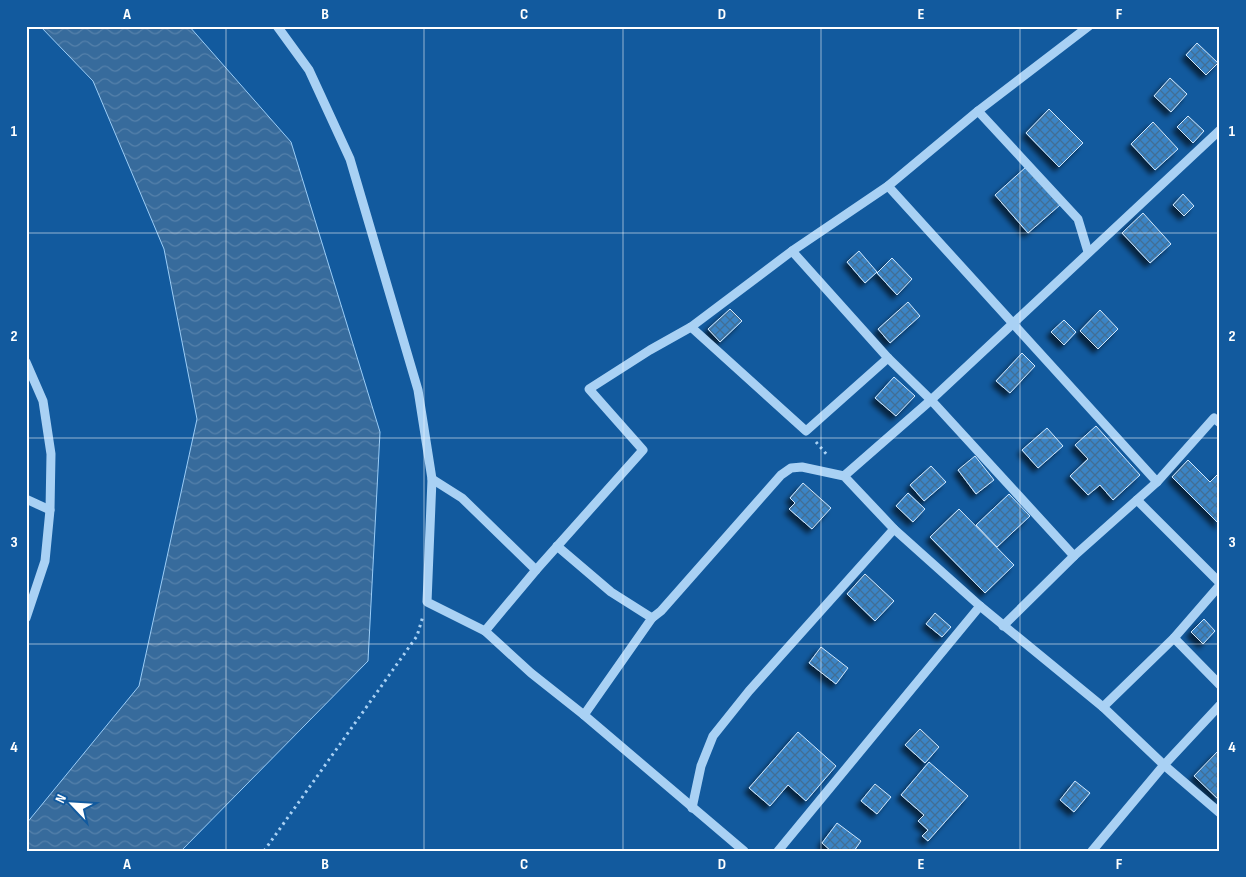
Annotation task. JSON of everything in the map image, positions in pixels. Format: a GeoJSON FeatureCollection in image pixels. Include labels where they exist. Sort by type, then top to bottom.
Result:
{"type":"FeatureCollection","features":[{"type":"Feature","properties":{"kind":"street"},"geometry":{"type":"LineString","coordinates":[[276,26],[309,70],[350,159],[418,390],[432,479],[427,602],[485,631],[531,673],[584,715],[744,851]]}},
{"type":"Feature","properties":{"kind":"street"},"geometry":{"type":"LineString","coordinates":[[485,631],[536,570],[643,450],[589,389],[650,350],[692,327],[792,252],[888,186],[978,111],[1089,26]]}},
{"type":"Feature","properties":{"kind":"street"},"geometry":{"type":"LineString","coordinates":[[978,111],[1078,220],[1088,252]]}},
{"type":"Feature","properties":{"kind":"street"},"geometry":{"type":"LineString","coordinates":[[844,476],[931,400],[1220,130]]}},
{"type":"Feature","properties":{"kind":"street"},"geometry":{"type":"LineString","coordinates":[[888,186],[1157,482]]}},
{"type":"Feature","properties":{"kind":"street"},"geometry":{"type":"LineString","coordinates":[[792,252],[888,358],[931,400],[1074,556]]}},
{"type":"Feature","properties":{"kind":"street"},"geometry":{"type":"LineString","coordinates":[[692,327],[806,431],[888,358]]}},
{"type":"Feature","properties":{"kind":"street"},"geometry":{"type":"LineString","coordinates":[[26,362],[43,401],[51,454],[50,510],[46,561],[26,618]]}},
{"type":"Feature","properties":{"kind":"street"},"geometry":{"type":"LineString","coordinates":[[1003,626],[1074,556],[1157,482],[1214,418],[1220,423]]}},
{"type":"Feature","properties":{"kind":"street"},"geometry":{"type":"LineString","coordinates":[[584,715],[652,618],[661,611],[781,475],[792,468],[802,467],[844,476],[894,529],[1003,626],[1103,707],[1164,765],[1220,814]]}},
{"type":"Feature","properties":{"kind":"street"},"geometry":{"type":"LineString","coordinates":[[432,479],[462,498],[536,570]]}},
{"type":"Feature","properties":{"kind":"street"},"geometry":{"type":"LineString","coordinates":[[26,499],[50,510]]}},
{"type":"Feature","properties":{"kind":"street"},"geometry":{"type":"LineString","coordinates":[[1103,707],[1174,638],[1220,584],[1137,500]]}},
{"type":"Feature","properties":{"kind":"street"},"geometry":{"type":"LineString","coordinates":[[692,808],[701,766],[712,736],[749,691],[894,529]]}},
{"type":"Feature","properties":{"kind":"street"},"geometry":{"type":"LineString","coordinates":[[558,546],[611,592],[652,618]]}},
{"type":"Feature","properties":{"kind":"street"},"geometry":{"type":"LineString","coordinates":[[778,851],[980,606]]}},
{"type":"Feature","properties":{"kind":"street"},"geometry":{"type":"LineString","coordinates":[[1174,638],[1220,685]]}},
{"type":"Feature","properties":{"kind":"street"},"geometry":{"type":"LineString","coordinates":[[1092,851],[1164,765],[1220,705]]}},
{"type":"Feature","properties":{"kind":"path"},"geometry":{"type":"LineString","coordinates":[[806,431],[844,476]]}},
{"type":"Feature","properties":{"kind":"path"},"geometry":{"type":"LineString","coordinates":[[264,851],[417,636],[427,602]]}},
{"type":"Feature","properties":{"kind":"water"},"geometry":{"type":"Polygon","coordinates":[[[40,26],[189,26],[291,142],[380,432],[368,661],[181,851],[26,851],[26,824],[139,686],[197,419],[164,249],[93,81],[40,26]]]}},
{"type":"Feature","properties":{"kind":"building"},"geometry":{"type":"Polygon","coordinates":[[[1197,43],[1218,63],[1206,75],[1186,55],[1197,43]]]}},
{"type":"Feature","properties":{"kind":"building"},"geometry":{"type":"Polygon","coordinates":[[[1170,78],[1187,94],[1171,112],[1154,96],[1170,78]]]}},
{"type":"Feature","properties":{"kind":"building"},"geometry":{"type":"Polygon","coordinates":[[[1049,109],[1083,143],[1059,167],[1026,133],[1049,109]]]}},
{"type":"Feature","properties":{"kind":"building"},"geometry":{"type":"Polygon","coordinates":[[[1188,116],[1204,131],[1193,143],[1177,127],[1188,116]]]}},
{"type":"Feature","properties":{"kind":"building"},"geometry":{"type":"Polygon","coordinates":[[[1153,122],[1178,149],[1155,170],[1131,144],[1153,122]]]}},
{"type":"Feature","properties":{"kind":"building"},"geometry":{"type":"Polygon","coordinates":[[[1026,167],[1060,205],[1028,233],[995,195],[1026,167]]]}},
{"type":"Feature","properties":{"kind":"building"},"geometry":{"type":"Polygon","coordinates":[[[1183,194],[1194,206],[1184,216],[1173,205],[1183,194]]]}},
{"type":"Feature","properties":{"kind":"building"},"geometry":{"type":"Polygon","coordinates":[[[1143,213],[1171,244],[1150,263],[1122,233],[1143,213]]]}},
{"type":"Feature","properties":{"kind":"building"},"geometry":{"type":"Polygon","coordinates":[[[859,251],[877,272],[865,283],[847,262],[859,251]]]}},
{"type":"Feature","properties":{"kind":"building"},"geometry":{"type":"Polygon","coordinates":[[[892,258],[912,279],[897,295],[877,273],[892,258]]]}},
{"type":"Feature","properties":{"kind":"building"},"geometry":{"type":"Polygon","coordinates":[[[908,302],[920,316],[890,343],[878,329],[908,302]]]}},
{"type":"Feature","properties":{"kind":"building"},"geometry":{"type":"Polygon","coordinates":[[[730,309],[742,321],[720,342],[708,329],[730,309]]]}},
{"type":"Feature","properties":{"kind":"building"},"geometry":{"type":"Polygon","coordinates":[[[1100,310],[1118,329],[1098,349],[1080,331],[1100,310]]]}},
{"type":"Feature","properties":{"kind":"building"},"geometry":{"type":"Polygon","coordinates":[[[1064,320],[1076,332],[1064,345],[1051,332],[1064,320]]]}},
{"type":"Feature","properties":{"kind":"building"},"geometry":{"type":"Polygon","coordinates":[[[1022,353],[1035,366],[1010,393],[996,381],[1022,353]]]}},
{"type":"Feature","properties":{"kind":"building"},"geometry":{"type":"Polygon","coordinates":[[[894,377],[915,396],[896,416],[875,398],[894,377]]]}},
{"type":"Feature","properties":{"kind":"building"},"geometry":{"type":"Polygon","coordinates":[[[1096,426],[1140,475],[1113,500],[1100,485],[1088,495],[1070,476],[1088,459],[1075,445],[1096,426]]]}},
{"type":"Feature","properties":{"kind":"building"},"geometry":{"type":"Polygon","coordinates":[[[1047,428],[1063,446],[1038,468],[1022,450],[1047,428]]]}},
{"type":"Feature","properties":{"kind":"building"},"geometry":{"type":"Polygon","coordinates":[[[975,456],[994,480],[976,494],[958,470],[975,456]]]}},
{"type":"Feature","properties":{"kind":"building"},"geometry":{"type":"Polygon","coordinates":[[[1188,460],[1210,482],[1220,472],[1220,525],[1172,477],[1188,460]]]}},
{"type":"Feature","properties":{"kind":"building"},"geometry":{"type":"Polygon","coordinates":[[[931,466],[946,482],[924,501],[910,485],[931,466]]]}},
{"type":"Feature","properties":{"kind":"building"},"geometry":{"type":"Polygon","coordinates":[[[803,483],[831,508],[812,529],[789,509],[795,503],[790,498],[803,483]]]}},
{"type":"Feature","properties":{"kind":"building"},"geometry":{"type":"Polygon","coordinates":[[[908,493],[925,509],[913,522],[896,506],[908,493]]]}},
{"type":"Feature","properties":{"kind":"building"},"geometry":{"type":"Polygon","coordinates":[[[1009,494],[1030,516],[997,547],[976,525],[1009,494]]]}},
{"type":"Feature","properties":{"kind":"building"},"geometry":{"type":"Polygon","coordinates":[[[959,509],[1014,565],[985,593],[930,537],[959,509]]]}},
{"type":"Feature","properties":{"kind":"building"},"geometry":{"type":"Polygon","coordinates":[[[865,574],[894,601],[875,621],[847,594],[865,574]]]}},
{"type":"Feature","properties":{"kind":"building"},"geometry":{"type":"Polygon","coordinates":[[[935,613],[951,627],[942,637],[926,624],[935,613]]]}},
{"type":"Feature","properties":{"kind":"building"},"geometry":{"type":"Polygon","coordinates":[[[1204,619],[1215,631],[1203,644],[1191,632],[1204,619]]]}},
{"type":"Feature","properties":{"kind":"building"},"geometry":{"type":"Polygon","coordinates":[[[821,647],[848,668],[836,684],[809,663],[821,647]]]}},
{"type":"Feature","properties":{"kind":"building"},"geometry":{"type":"Polygon","coordinates":[[[920,729],[939,747],[925,763],[905,745],[920,729]]]}},
{"type":"Feature","properties":{"kind":"building"},"geometry":{"type":"Polygon","coordinates":[[[798,732],[836,766],[806,801],[788,785],[770,806],[749,788],[798,732]]]}},
{"type":"Feature","properties":{"kind":"building"},"geometry":{"type":"Polygon","coordinates":[[[1218,751],[1220,754],[1220,801],[1194,776],[1218,751]]]}},
{"type":"Feature","properties":{"kind":"building"},"geometry":{"type":"Polygon","coordinates":[[[929,762],[968,796],[928,841],[922,836],[928,830],[918,821],[924,815],[901,795],[929,762]]]}},
{"type":"Feature","properties":{"kind":"building"},"geometry":{"type":"Polygon","coordinates":[[[1075,781],[1090,793],[1074,812],[1060,800],[1075,781]]]}},
{"type":"Feature","properties":{"kind":"building"},"geometry":{"type":"Polygon","coordinates":[[[875,784],[891,797],[877,814],[861,801],[875,784]]]}},
{"type":"Feature","properties":{"kind":"building"},"geometry":{"type":"Polygon","coordinates":[[[837,823],[861,841],[854,851],[831,851],[822,843],[837,823]]]}}]}
